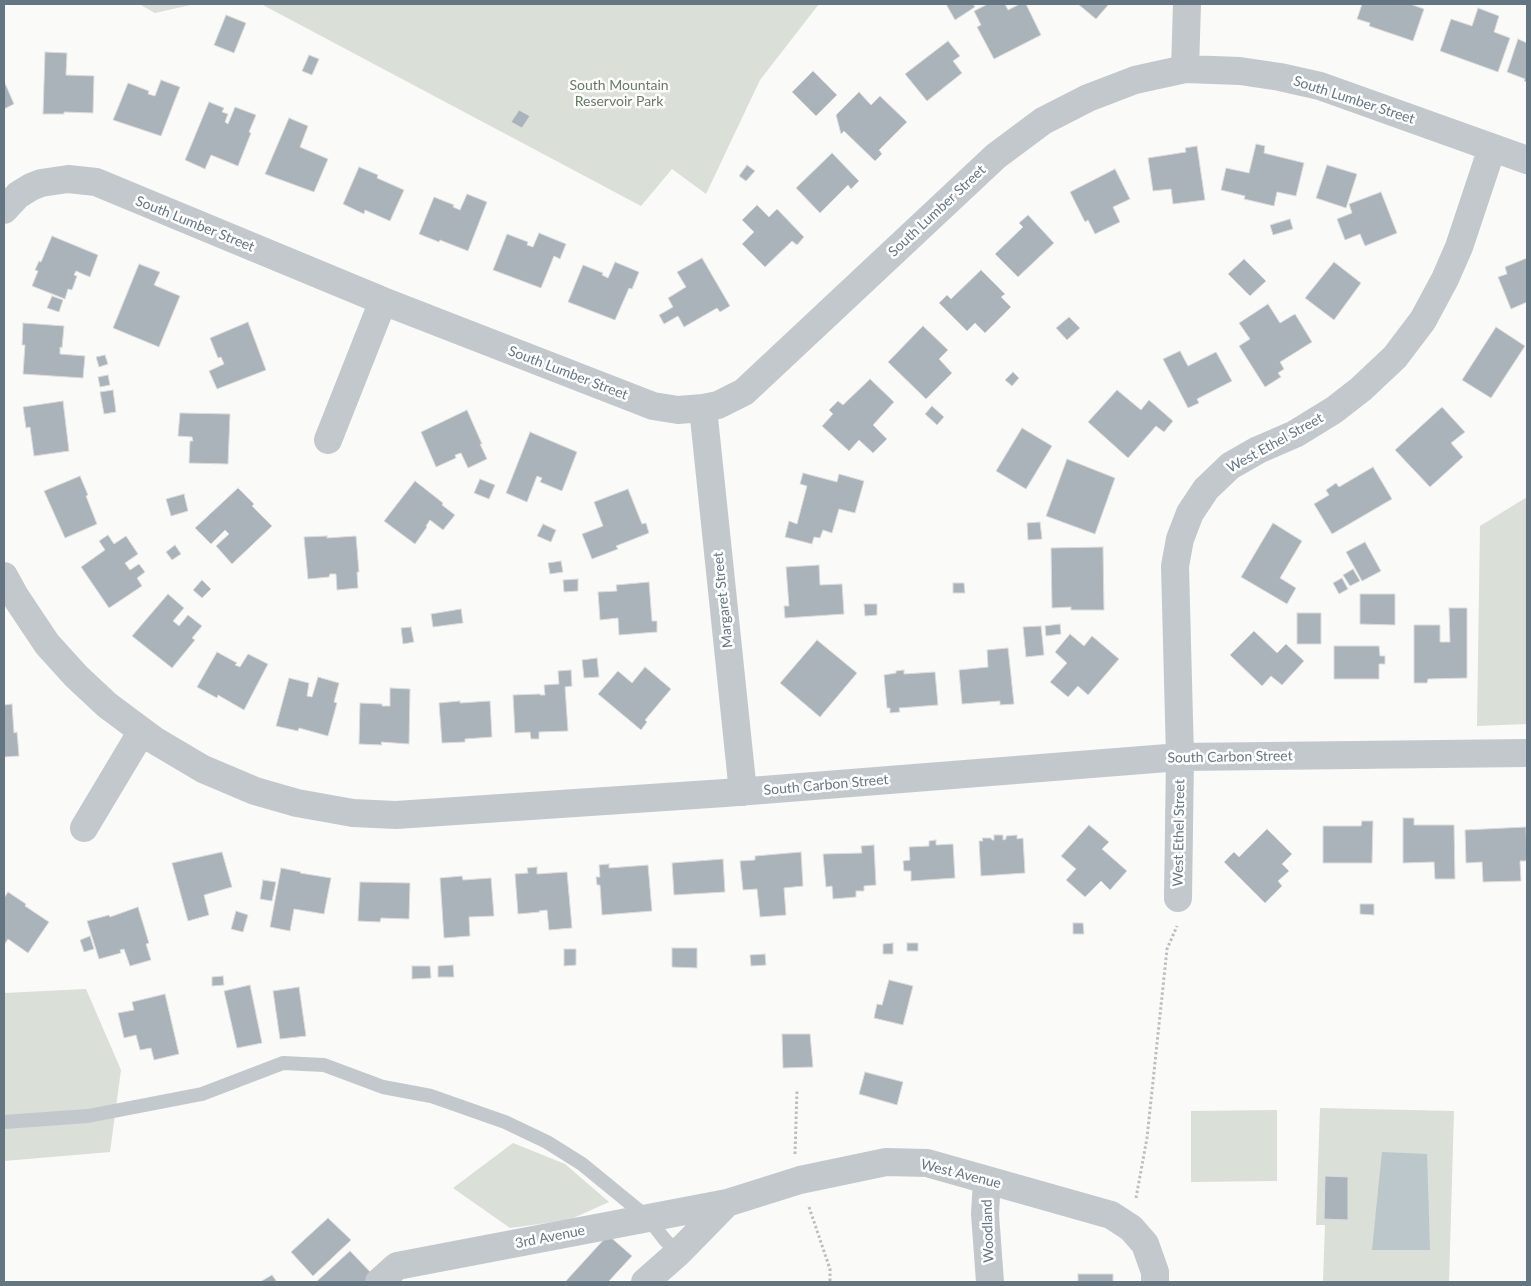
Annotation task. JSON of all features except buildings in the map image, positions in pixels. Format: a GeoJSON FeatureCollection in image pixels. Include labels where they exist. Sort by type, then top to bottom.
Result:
{"type":"FeatureCollection","features":[{"type":"Feature","properties":{"kind":"street"},"geometry":{"type":"LineString","coordinates":[[1185,69],[1187,4]]}},
{"type":"Feature","properties":{"kind":"street","name":"South Lumber Street"},"geometry":{"type":"LineString","coordinates":[[4,210],[18,195],[31,186],[68,179],[96,182],[383,301],[653,406],[678,410],[718,405],[744,392],[996,156],[1043,121],[1096,95],[1136,80],[1185,69],[1240,71],[1280,76],[1320,86],[1527,160]]}},
{"type":"Feature","properties":{"kind":"street","name":"West Ethel Street"},"geometry":{"type":"LineString","coordinates":[[1178,898],[1180,757],[1175,566],[1180,539],[1190,512],[1206,489],[1230,466],[1258,450],[1295,434],[1334,410],[1361,389],[1394,357],[1423,320],[1446,279],[1492,148]]}},
{"type":"Feature","properties":{"kind":"street"},"geometry":{"type":"LineString","coordinates":[[328,440],[383,301]]}},
{"type":"Feature","properties":{"kind":"street","name":"Margaret Street"},"geometry":{"type":"LineString","coordinates":[[703,408],[743,792]]}},
{"type":"Feature","properties":{"kind":"street","name":"South Carbon Street"},"geometry":{"type":"LineString","coordinates":[[4,576],[14,596],[47,644],[76,676],[107,705],[142,731],[203,769],[256,791],[297,803],[353,813],[396,815],[743,792],[1180,757],[1527,754]]}},
{"type":"Feature","properties":{"kind":"street"},"geometry":{"type":"LineString","coordinates":[[84,828],[142,731]]}},
{"type":"Feature","properties":{"kind":"street","name":"West Avenue"},"geometry":{"type":"LineString","coordinates":[[727,1202],[800,1180],[886,1162],[927,1163],[1111,1215],[1131,1228],[1145,1244],[1155,1272],[1155,1282]]}},
{"type":"Feature","properties":{"kind":"street","name":"Woodland"},"geometry":{"type":"LineString","coordinates":[[987,1180],[986,1214],[990,1282]]}},
{"type":"Feature","properties":{"kind":"street"},"geometry":{"type":"LineString","coordinates":[[645,1282],[678,1253],[727,1202]]}},
{"type":"Feature","properties":{"kind":"street","name":"3rd Avenue"},"geometry":{"type":"LineString","coordinates":[[379,1282],[397,1266],[727,1202]]}},
{"type":"Feature","properties":{"kind":"lane"},"geometry":{"type":"LineString","coordinates":[[4,1122],[88,1116],[202,1094],[283,1064],[324,1065],[383,1087],[431,1096],[505,1122],[547,1142],[582,1164],[648,1218],[678,1253]]}},
{"type":"Feature","properties":{"kind":"path"},"geometry":{"type":"LineString","coordinates":[[1131,1228],[1147,1138],[1167,949],[1184,911],[1178,898]]}},
{"type":"Feature","properties":{"kind":"green space"},"geometry":{"type":"Polygon","coordinates":[[[139,4],[195,4],[155,13],[139,4]]]}},
{"type":"Feature","properties":{"kind":"green space","name":"South Mountain Reservoir Park"},"geometry":{"type":"Polygon","coordinates":[[[261,4],[819,4],[760,80],[706,194],[672,169],[641,206],[261,4]]]}},
{"type":"Feature","properties":{"kind":"green space"},"geometry":{"type":"Polygon","coordinates":[[[1527,497],[1527,724],[1477,726],[1480,526],[1527,497]]]}},
{"type":"Feature","properties":{"kind":"green space"},"geometry":{"type":"Polygon","coordinates":[[[86,989],[121,1070],[110,1152],[4,1161],[4,993],[86,989]]]}},
{"type":"Feature","properties":{"kind":"green space"},"geometry":{"type":"Polygon","coordinates":[[[1320,1108],[1454,1111],[1449,1282],[1323,1282],[1325,1225],[1316,1225],[1320,1108]]]}},
{"type":"Feature","properties":{"kind":"green space"},"geometry":{"type":"Polygon","coordinates":[[[1277,1110],[1277,1181],[1191,1182],[1191,1111],[1277,1110]]]}},
{"type":"Feature","properties":{"kind":"green space"},"geometry":{"type":"Polygon","coordinates":[[[513,1143],[565,1164],[609,1202],[569,1220],[510,1228],[453,1188],[513,1143]]]}},
{"type":"Feature","properties":{"kind":"shaded area"},"geometry":{"type":"Polygon","coordinates":[[[1382,1152],[1427,1154],[1430,1250],[1372,1250],[1382,1152]]]}}]}
